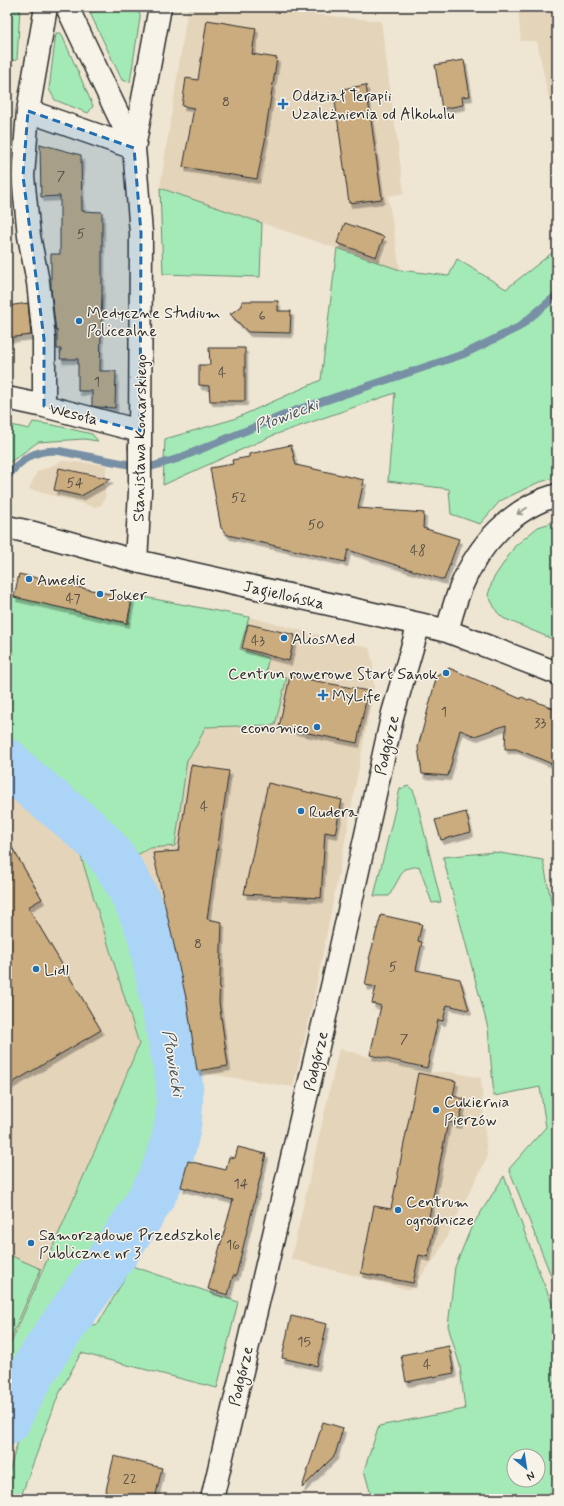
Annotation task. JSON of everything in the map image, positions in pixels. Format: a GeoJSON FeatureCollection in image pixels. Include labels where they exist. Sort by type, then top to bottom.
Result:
{"type":"FeatureCollection","features":[{"type":"Feature","properties":{"kind":"street"},"geometry":{"type":"LineString","coordinates":[[44,406],[44,339],[38,282],[29,236],[23,176],[28,111],[46,7]]}},
{"type":"Feature","properties":{"kind":"street","name":"Stanisława Konarskiego"},"geometry":{"type":"LineString","coordinates":[[67,7],[134,148]]}},
{"type":"Feature","properties":{"kind":"street","name":"Stanisława Konarskiego"},"geometry":{"type":"LineString","coordinates":[[136,561],[140,492],[141,233],[134,148],[160,7]]}},
{"type":"Feature","properties":{"kind":"street"},"geometry":{"type":"LineString","coordinates":[[28,111],[134,148]]}},
{"type":"Feature","properties":{"kind":"street","name":"Wesoła"},"geometry":{"type":"LineString","coordinates":[[7,398],[44,406],[140,439]]}},
{"type":"Feature","properties":{"kind":"street"},"geometry":{"type":"LineString","coordinates":[[447,631],[462,585],[484,545],[520,511],[545,498],[557,495]]}},
{"type":"Feature","properties":{"kind":"street","name":"Jagiellońska"},"geometry":{"type":"LineString","coordinates":[[7,527],[136,561],[447,631],[557,673]]}},
{"type":"Feature","properties":{"kind":"street","name":"Podgórze"},"geometry":{"type":"LineString","coordinates":[[212,1499],[335,974],[393,713],[418,624]]}},
{"type":"Feature","properties":{"kind":"highlighted area"},"geometry":{"type":"Polygon","coordinates":[[[28,111],[134,148],[141,233],[140,431],[44,406],[44,339],[23,176],[28,111]]]}},
{"type":"Feature","properties":{"kind":"shaded area","name":"Oddział Terapii Uzależnienia od Alkoholu"},"geometry":{"type":"Polygon","coordinates":[[[188,7],[281,7],[311,14],[381,21],[404,193],[388,196],[400,270],[160,188],[188,7]]]}},
{"type":"Feature","properties":{"kind":"shaded area"},"geometry":{"type":"Polygon","coordinates":[[[518,7],[557,7],[557,138],[537,41],[521,41],[518,7]]]}},
{"type":"Feature","properties":{"kind":"shaded area"},"geometry":{"type":"Polygon","coordinates":[[[62,461],[106,465],[105,498],[101,505],[95,507],[29,489],[37,472],[62,461]]]}},
{"type":"Feature","properties":{"kind":"shaded area"},"geometry":{"type":"Polygon","coordinates":[[[249,617],[369,648],[373,663],[374,687],[344,846],[313,1003],[293,1087],[204,1073],[195,1073],[182,998],[154,895],[133,857],[150,848],[175,846],[187,760],[197,745],[205,727],[266,672],[267,658],[240,649],[249,617]]]}},
{"type":"Feature","properties":{"kind":"shaded area"},"geometry":{"type":"Polygon","coordinates":[[[7,785],[78,847],[139,1044],[102,1134],[7,1352],[7,785]]]}},
{"type":"Feature","properties":{"kind":"shaded area"},"geometry":{"type":"Polygon","coordinates":[[[339,1049],[427,1072],[451,1072],[481,1078],[487,1158],[436,1257],[410,1290],[291,1259],[339,1049]]]}},
{"type":"Feature","properties":{"kind":"green space"},"geometry":{"type":"Polygon","coordinates":[[[7,7],[20,7],[17,60],[7,61],[7,7]]]}},
{"type":"Feature","properties":{"kind":"green space"},"geometry":{"type":"Polygon","coordinates":[[[102,7],[135,11],[140,14],[130,82],[122,80],[90,13],[102,7]]]}},
{"type":"Feature","properties":{"kind":"green space"},"geometry":{"type":"Polygon","coordinates":[[[552,7],[557,7],[557,36],[552,7]]]}},
{"type":"Feature","properties":{"kind":"green space"},"geometry":{"type":"Polygon","coordinates":[[[56,33],[61,33],[93,106],[88,113],[55,100],[49,89],[56,33]]]}},
{"type":"Feature","properties":{"kind":"green space"},"geometry":{"type":"Polygon","coordinates":[[[160,188],[262,223],[260,277],[163,274],[160,188]]]}},
{"type":"Feature","properties":{"kind":"green space"},"geometry":{"type":"Polygon","coordinates":[[[337,248],[400,270],[449,276],[457,259],[506,289],[557,249],[557,477],[537,483],[500,501],[480,524],[451,514],[449,489],[388,481],[395,393],[274,435],[163,485],[165,439],[234,419],[321,380],[337,248]]]}},
{"type":"Feature","properties":{"kind":"green space"},"geometry":{"type":"Polygon","coordinates":[[[33,422],[92,434],[98,441],[84,439],[38,442],[9,463],[7,461],[7,424],[29,429],[33,422]]]}},
{"type":"Feature","properties":{"kind":"green space"},"geometry":{"type":"Polygon","coordinates":[[[557,521],[557,641],[503,618],[497,612],[488,595],[493,579],[515,546],[538,527],[557,521]]]}},
{"type":"Feature","properties":{"kind":"green space"},"geometry":{"type":"Polygon","coordinates":[[[7,595],[128,624],[133,595],[249,617],[240,649],[268,658],[266,672],[287,677],[275,725],[205,727],[197,745],[187,760],[175,846],[150,848],[133,857],[94,819],[58,792],[28,763],[7,737],[7,595]]]}},
{"type":"Feature","properties":{"kind":"green space"},"geometry":{"type":"Polygon","coordinates":[[[408,786],[413,790],[416,798],[441,902],[432,903],[419,866],[404,869],[389,896],[374,896],[400,789],[408,786]]]}},
{"type":"Feature","properties":{"kind":"green space"},"geometry":{"type":"Polygon","coordinates":[[[78,847],[106,873],[140,968],[164,1072],[167,1107],[164,1138],[150,1175],[20,1358],[7,1387],[7,1352],[102,1134],[139,1044],[78,847]]]}},
{"type":"Feature","properties":{"kind":"green space"},"geometry":{"type":"Polygon","coordinates":[[[494,852],[543,860],[557,931],[557,1291],[509,1169],[546,1127],[540,1087],[494,1096],[488,1028],[443,857],[494,852]]]}},
{"type":"Feature","properties":{"kind":"green space"},"geometry":{"type":"Polygon","coordinates":[[[504,1176],[541,1277],[557,1315],[557,1499],[372,1499],[364,1470],[379,1426],[465,1409],[460,1366],[448,1326],[455,1267],[471,1228],[504,1176]]]}},
{"type":"Feature","properties":{"kind":"green space"},"geometry":{"type":"Polygon","coordinates":[[[7,1254],[41,1269],[7,1347],[7,1254]]]}},
{"type":"Feature","properties":{"kind":"green space"},"geometry":{"type":"Polygon","coordinates":[[[132,1266],[238,1302],[217,1388],[81,1353],[58,1396],[20,1499],[7,1499],[7,1480],[21,1430],[79,1327],[98,1324],[132,1266]]]}},
{"type":"Feature","properties":{"kind":"building"},"geometry":{"type":"Polygon","coordinates":[[[207,20],[256,28],[252,54],[277,58],[266,136],[257,179],[183,167],[194,108],[182,106],[186,78],[198,80],[207,20]]]}},
{"type":"Feature","properties":{"kind":"building"},"geometry":{"type":"Polygon","coordinates":[[[464,60],[470,96],[462,97],[463,105],[442,109],[435,65],[464,60]]]}},
{"type":"Feature","properties":{"kind":"building"},"geometry":{"type":"Polygon","coordinates":[[[366,85],[382,199],[349,203],[335,101],[343,100],[342,89],[366,85]]]}},
{"type":"Feature","properties":{"kind":"building"},"geometry":{"type":"Polygon","coordinates":[[[40,144],[81,155],[82,211],[102,212],[100,371],[116,371],[115,408],[92,406],[92,391],[78,391],[78,359],[60,359],[61,349],[57,349],[57,330],[56,331],[51,289],[51,254],[60,254],[60,196],[41,197],[40,144]]]}},
{"type":"Feature","properties":{"kind":"building"},"geometry":{"type":"Polygon","coordinates":[[[345,223],[384,237],[376,257],[337,243],[345,223]]]}},
{"type":"Feature","properties":{"kind":"building"},"geometry":{"type":"Polygon","coordinates":[[[242,301],[278,301],[278,311],[291,311],[290,333],[248,332],[230,314],[242,306],[242,301]]]}},
{"type":"Feature","properties":{"kind":"building"},"geometry":{"type":"Polygon","coordinates":[[[28,303],[31,335],[7,338],[7,306],[28,303]]]}},
{"type":"Feature","properties":{"kind":"building"},"geometry":{"type":"Polygon","coordinates":[[[209,348],[245,348],[245,401],[210,401],[209,386],[199,385],[199,365],[210,365],[209,348]]]}},
{"type":"Feature","properties":{"kind":"building"},"geometry":{"type":"Polygon","coordinates":[[[291,445],[296,465],[364,480],[358,508],[424,513],[423,528],[459,539],[444,580],[348,550],[345,562],[228,535],[221,528],[210,468],[233,464],[232,460],[249,457],[249,454],[291,445]]]}},
{"type":"Feature","properties":{"kind":"building"},"geometry":{"type":"Polygon","coordinates":[[[59,468],[111,479],[81,496],[54,490],[59,468]]]}},
{"type":"Feature","properties":{"kind":"building"},"geometry":{"type":"Polygon","coordinates":[[[19,574],[132,599],[127,623],[14,597],[19,574]]]}},
{"type":"Feature","properties":{"kind":"building"},"geometry":{"type":"Polygon","coordinates":[[[248,624],[295,635],[289,661],[242,648],[248,624]]]}},
{"type":"Feature","properties":{"kind":"building"},"geometry":{"type":"Polygon","coordinates":[[[449,668],[521,699],[522,697],[528,700],[530,699],[557,710],[557,766],[516,749],[505,749],[506,725],[475,736],[460,730],[448,776],[422,774],[418,747],[437,675],[449,668]]]}},
{"type":"Feature","properties":{"kind":"building"},"geometry":{"type":"Polygon","coordinates":[[[290,676],[368,691],[357,743],[279,727],[290,676]]]}},
{"type":"Feature","properties":{"kind":"building"},"geometry":{"type":"Polygon","coordinates":[[[191,765],[229,771],[207,919],[222,922],[219,1002],[228,1066],[197,1071],[187,1002],[153,853],[178,851],[191,765]]]}},
{"type":"Feature","properties":{"kind":"building"},"geometry":{"type":"Polygon","coordinates":[[[268,783],[342,800],[335,834],[325,832],[321,898],[244,894],[268,783]]]}},
{"type":"Feature","properties":{"kind":"building"},"geometry":{"type":"Polygon","coordinates":[[[466,812],[471,832],[441,840],[435,820],[466,812]]]}},
{"type":"Feature","properties":{"kind":"building","name":"Lidl"},"geometry":{"type":"Polygon","coordinates":[[[7,839],[42,899],[28,907],[101,1030],[7,1086],[7,839]]]}},
{"type":"Feature","properties":{"kind":"building"},"geometry":{"type":"Polygon","coordinates":[[[381,915],[422,924],[418,941],[422,942],[416,970],[460,979],[469,1010],[447,1005],[443,1021],[438,1020],[427,1068],[370,1055],[381,1006],[372,1003],[376,987],[365,985],[369,959],[381,915]]]}},
{"type":"Feature","properties":{"kind":"building"},"geometry":{"type":"Polygon","coordinates":[[[418,1073],[456,1081],[453,1096],[464,1099],[459,1124],[448,1122],[428,1222],[435,1223],[428,1257],[419,1255],[413,1283],[361,1273],[374,1206],[391,1209],[418,1073]]]}},
{"type":"Feature","properties":{"kind":"building"},"geometry":{"type":"Polygon","coordinates":[[[238,1147],[266,1154],[236,1276],[233,1276],[228,1295],[208,1289],[233,1200],[181,1187],[188,1161],[226,1170],[229,1157],[235,1158],[238,1147]]]}},
{"type":"Feature","properties":{"kind":"building"},"geometry":{"type":"Polygon","coordinates":[[[291,1316],[327,1324],[317,1366],[282,1358],[291,1316]]]}},
{"type":"Feature","properties":{"kind":"building"},"geometry":{"type":"Polygon","coordinates":[[[449,1346],[454,1373],[406,1382],[401,1355],[449,1346]]]}},
{"type":"Feature","properties":{"kind":"building"},"geometry":{"type":"Polygon","coordinates":[[[323,1422],[343,1428],[335,1455],[302,1488],[323,1422]]]}},
{"type":"Feature","properties":{"kind":"building"},"geometry":{"type":"Polygon","coordinates":[[[114,1456],[162,1468],[155,1499],[104,1499],[114,1456]]]}},
{"type":"Feature","properties":{"kind":"waterway","name":"Płowiecki"},"geometry":{"type":"LineString","coordinates":[[7,477],[23,460],[29,456],[50,451],[59,451],[147,468],[177,459],[294,411],[464,354],[519,327],[557,295]]}},
{"type":"Feature","properties":{"kind":"waterway","name":"Płowiecki"},"geometry":{"type":"LineString","coordinates":[[7,762],[29,783],[77,821],[99,842],[115,862],[136,898],[151,935],[179,1080],[179,1108],[176,1135],[169,1159],[159,1183],[132,1227],[50,1344],[27,1382],[7,1421]]}},
{"type":"Feature","properties":{"kind":"place","name":"Oddział Terapii Uzależnienia od Alkoholu"},"geometry":{"type":"Point","coordinates":[283,104]}},
{"type":"Feature","properties":{"kind":"place","name":"Medyczne Studium Policealne"},"geometry":{"type":"Point","coordinates":[79,321]}},
{"type":"Feature","properties":{"kind":"place","name":"Amedic"},"geometry":{"type":"Point","coordinates":[29,579]}},
{"type":"Feature","properties":{"kind":"place","name":"Joker"},"geometry":{"type":"Point","coordinates":[100,594]}},
{"type":"Feature","properties":{"kind":"place","name":"AliosMed"},"geometry":{"type":"Point","coordinates":[284,638]}},
{"type":"Feature","properties":{"kind":"place","name":"Centrun rowerowe Start Sanok"},"geometry":{"type":"Point","coordinates":[446,673]}},
{"type":"Feature","properties":{"kind":"place","name":"MyLife"},"geometry":{"type":"Point","coordinates":[323,695]}},
{"type":"Feature","properties":{"kind":"place","name":"economico"},"geometry":{"type":"Point","coordinates":[317,727]}},
{"type":"Feature","properties":{"kind":"place","name":"Rudera"},"geometry":{"type":"Point","coordinates":[301,811]}},
{"type":"Feature","properties":{"kind":"place","name":"Lidl"},"geometry":{"type":"Point","coordinates":[36,969]}},
{"type":"Feature","properties":{"kind":"place","name":"Cukiernia Pierzów"},"geometry":{"type":"Point","coordinates":[436,1110]}},
{"type":"Feature","properties":{"kind":"place","name":"Centrum ogrodnicze"},"geometry":{"type":"Point","coordinates":[398,1210]}},
{"type":"Feature","properties":{"kind":"place","name":"Samorządowe Przedszkole Publiczne nr 3"},"geometry":{"type":"Point","coordinates":[31,1243]}}]}
